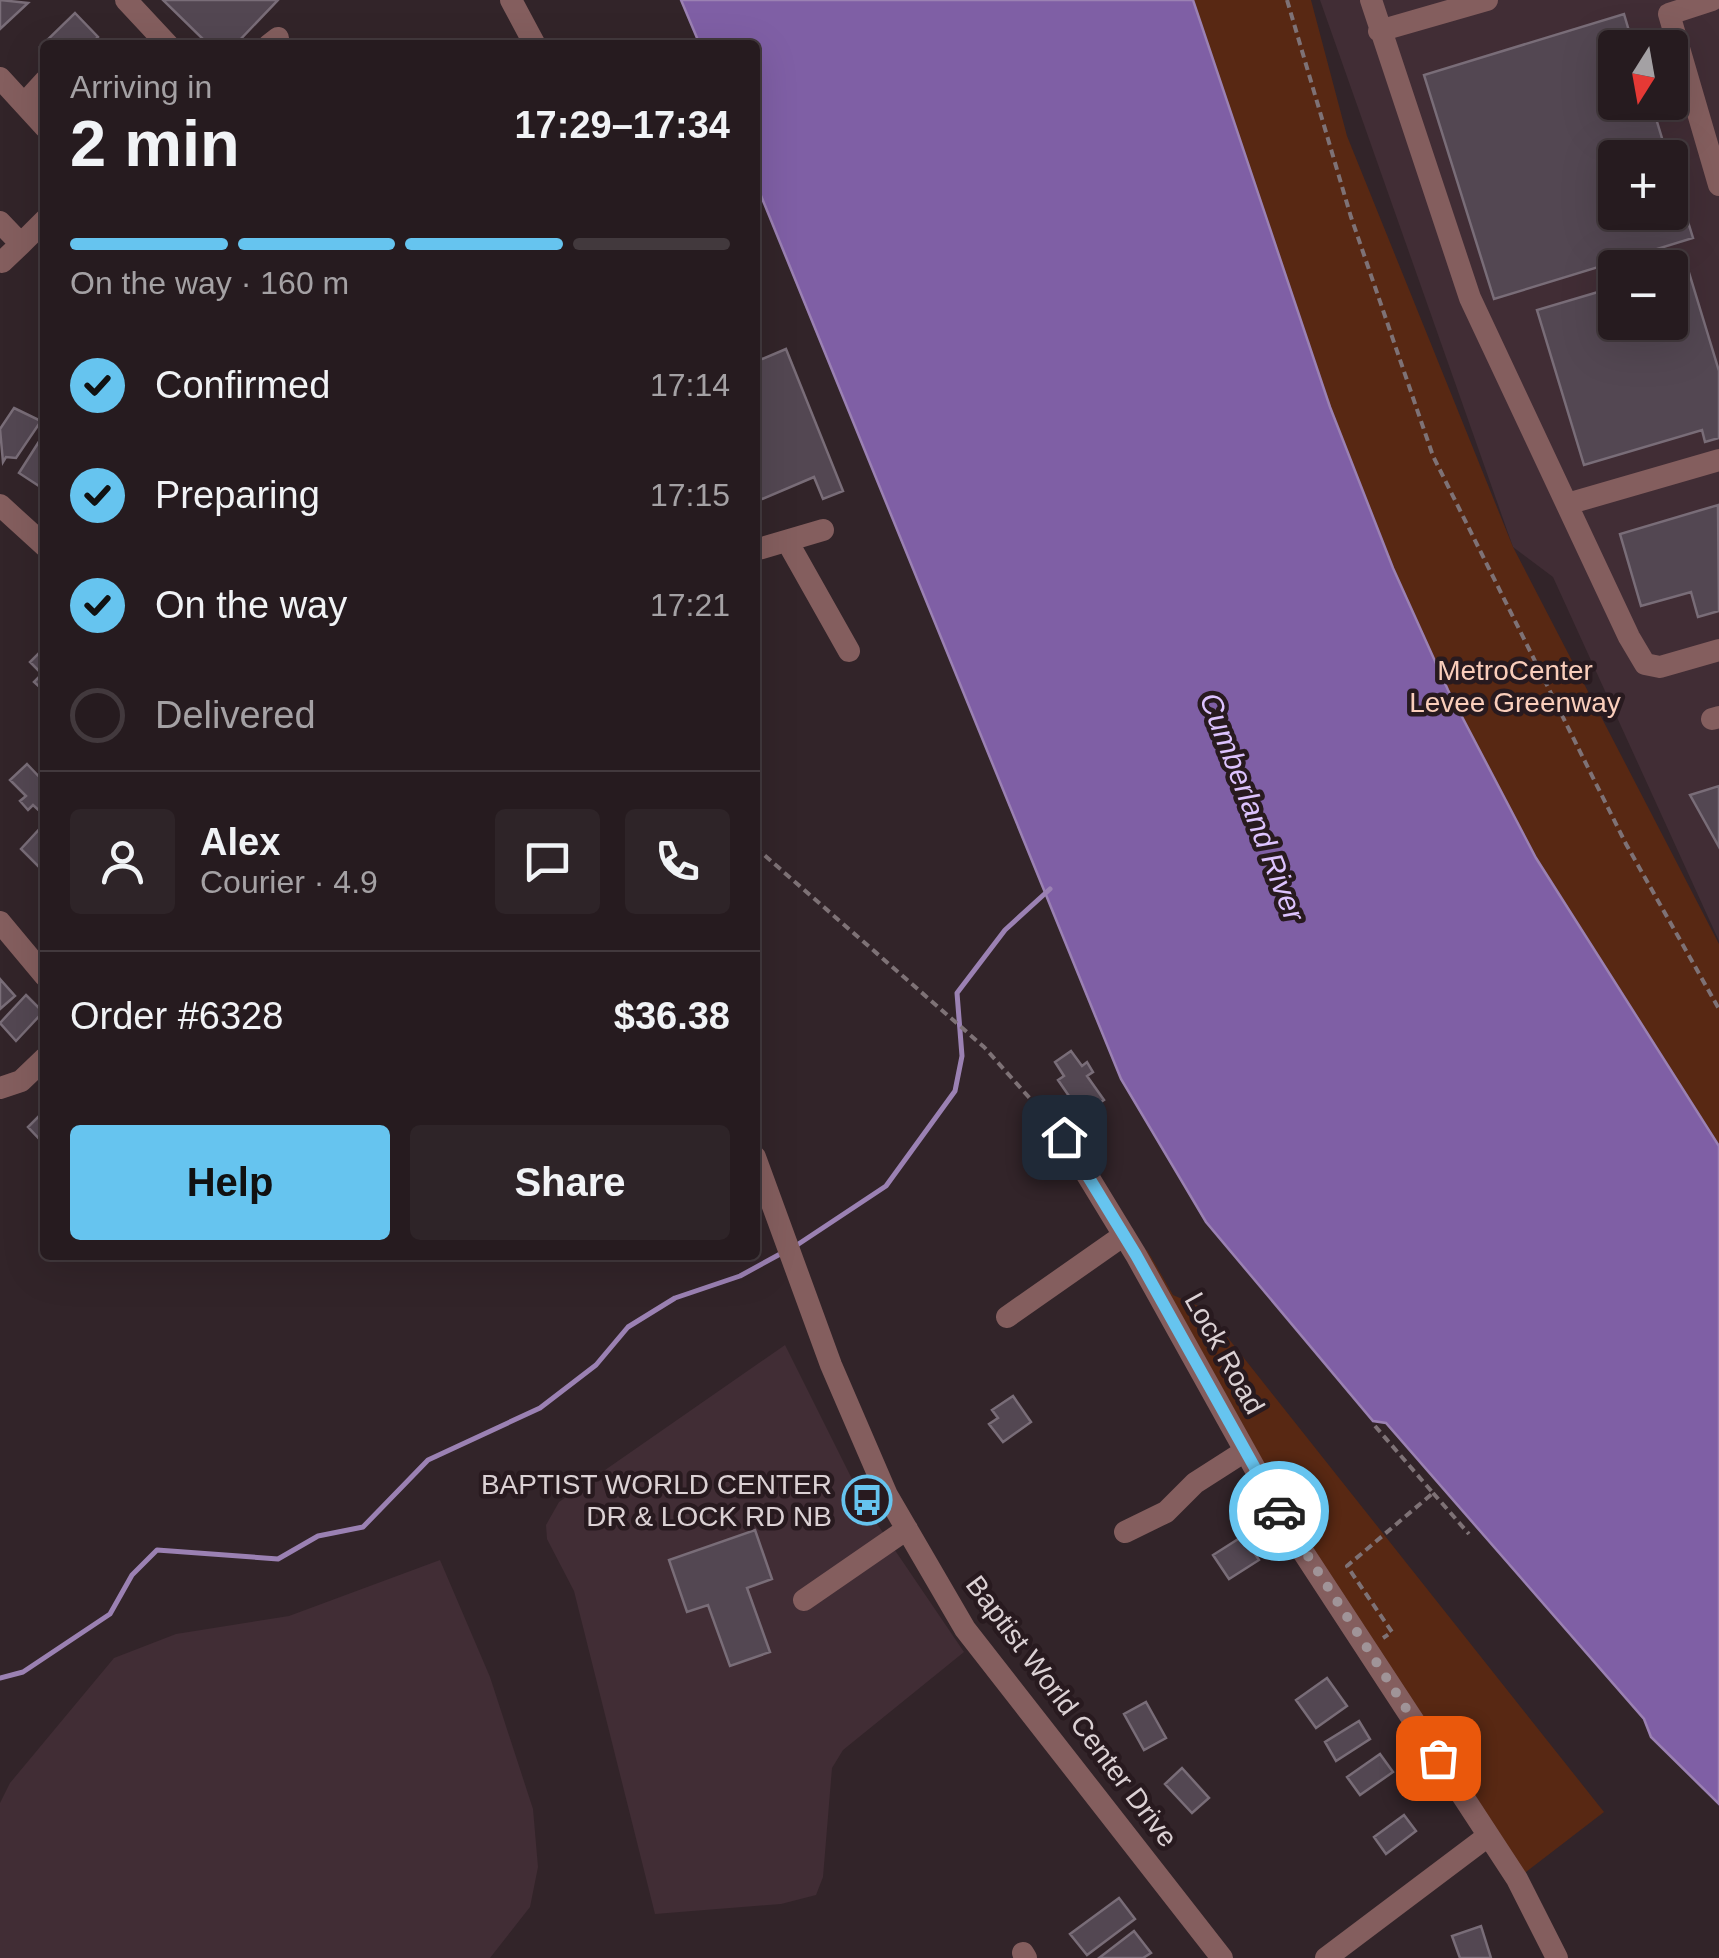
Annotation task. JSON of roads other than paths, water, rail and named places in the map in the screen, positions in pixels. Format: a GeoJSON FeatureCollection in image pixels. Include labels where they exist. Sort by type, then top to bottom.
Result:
{"type":"FeatureCollection","features":[{"type":"Feature","properties":{"kind":"street"},"geometry":{"type":"LineString","coordinates":[[126,0],[163,40]]}},
{"type":"Feature","properties":{"kind":"street"},"geometry":{"type":"LineString","coordinates":[[512,0],[532,40]]}},
{"type":"Feature","properties":{"kind":"street"},"geometry":{"type":"LineString","coordinates":[[1370,0],[1470,298],[1645,664],[1660,667],[1719,650]]}},
{"type":"Feature","properties":{"kind":"street"},"geometry":{"type":"LineString","coordinates":[[1379,32],[1487,0]]}},
{"type":"Feature","properties":{"kind":"street"},"geometry":{"type":"LineString","coordinates":[[1712,0],[1665,7],[1719,185]]}},
{"type":"Feature","properties":{"kind":"street"},"geometry":{"type":"LineString","coordinates":[[0,78],[40,122]]}},
{"type":"Feature","properties":{"kind":"street"},"geometry":{"type":"LineString","coordinates":[[24,104],[40,86]]}},
{"type":"Feature","properties":{"kind":"street"},"geometry":{"type":"LineString","coordinates":[[0,222],[21,244]]}},
{"type":"Feature","properties":{"kind":"street"},"geometry":{"type":"LineString","coordinates":[[2,262],[40,225]]}},
{"type":"Feature","properties":{"kind":"street"},"geometry":{"type":"LineString","coordinates":[[1567,504],[1719,460]]}},
{"type":"Feature","properties":{"kind":"street"},"geometry":{"type":"LineString","coordinates":[[0,505],[40,541]]}},
{"type":"Feature","properties":{"kind":"street"},"geometry":{"type":"LineString","coordinates":[[760,549],[823,530]]}},
{"type":"Feature","properties":{"kind":"street"},"geometry":{"type":"LineString","coordinates":[[786,541],[849,651]]}},
{"type":"Feature","properties":{"kind":"street"},"geometry":{"type":"LineString","coordinates":[[0,922],[40,970]]}},
{"type":"Feature","properties":{"kind":"street"},"geometry":{"type":"LineString","coordinates":[[0,1088],[20,1081],[40,1063]]}},
{"type":"Feature","properties":{"kind":"street","name":"Lock Road"},"geometry":{"type":"LineString","coordinates":[[1064,1137],[1292,1535],[1517,1878],[1557,1958]]}},
{"type":"Feature","properties":{"kind":"street","name":"Baptist World Center Drive"},"geometry":{"type":"LineString","coordinates":[[760,1171],[831,1365],[887,1495],[965,1629],[1222,1958]]}},
{"type":"Feature","properties":{"kind":"street"},"geometry":{"type":"LineString","coordinates":[[1007,1317],[1124,1236]]}},
{"type":"Feature","properties":{"kind":"street"},"geometry":{"type":"LineString","coordinates":[[1125,1532],[1166,1512],[1196,1482],[1245,1451]]}},
{"type":"Feature","properties":{"kind":"street"},"geometry":{"type":"LineString","coordinates":[[804,1600],[907,1529]]}},
{"type":"Feature","properties":{"kind":"street"},"geometry":{"type":"LineString","coordinates":[[1326,1958],[1488,1836]]}},
{"type":"Feature","properties":{"kind":"water","name":"Cumberland River"},"geometry":{"type":"Polygon","coordinates":[[[681,0],[1193,0],[1330,407],[1393,568],[1448,690],[1536,858],[1719,1146],[1719,1804],[1651,1737],[1644,1719],[1386,1423],[1373,1421],[1206,1222],[1121,1079],[760,193],[760,40],[698,40],[681,0]]]}},
{"type":"Feature","properties":{"kind":"waterway"},"geometry":{"type":"LineString","coordinates":[[797,1245],[886,1186],[955,1091],[962,1056],[957,993],[1005,930],[1050,889]]}},
{"type":"Feature","properties":{"kind":"waterway"},"geometry":{"type":"LineString","coordinates":[[0,1678],[23,1672],[110,1614],[132,1575],[157,1550],[278,1559],[318,1536],[363,1527],[428,1460],[540,1408],[596,1365],[628,1327],[675,1298],[740,1276],[782,1253]]}},
{"type":"Feature","properties":{"kind":"place","name":"BAPTIST WORLD CENTER DR & LOCK RD NB"},"geometry":{"type":"Point","coordinates":[867,1500]}},
{"type":"Feature","properties":{"kind":"park label","name":"MetroCenter Levee Greenway"},"geometry":{"type":"Point","coordinates":[1515,686]}}]}
